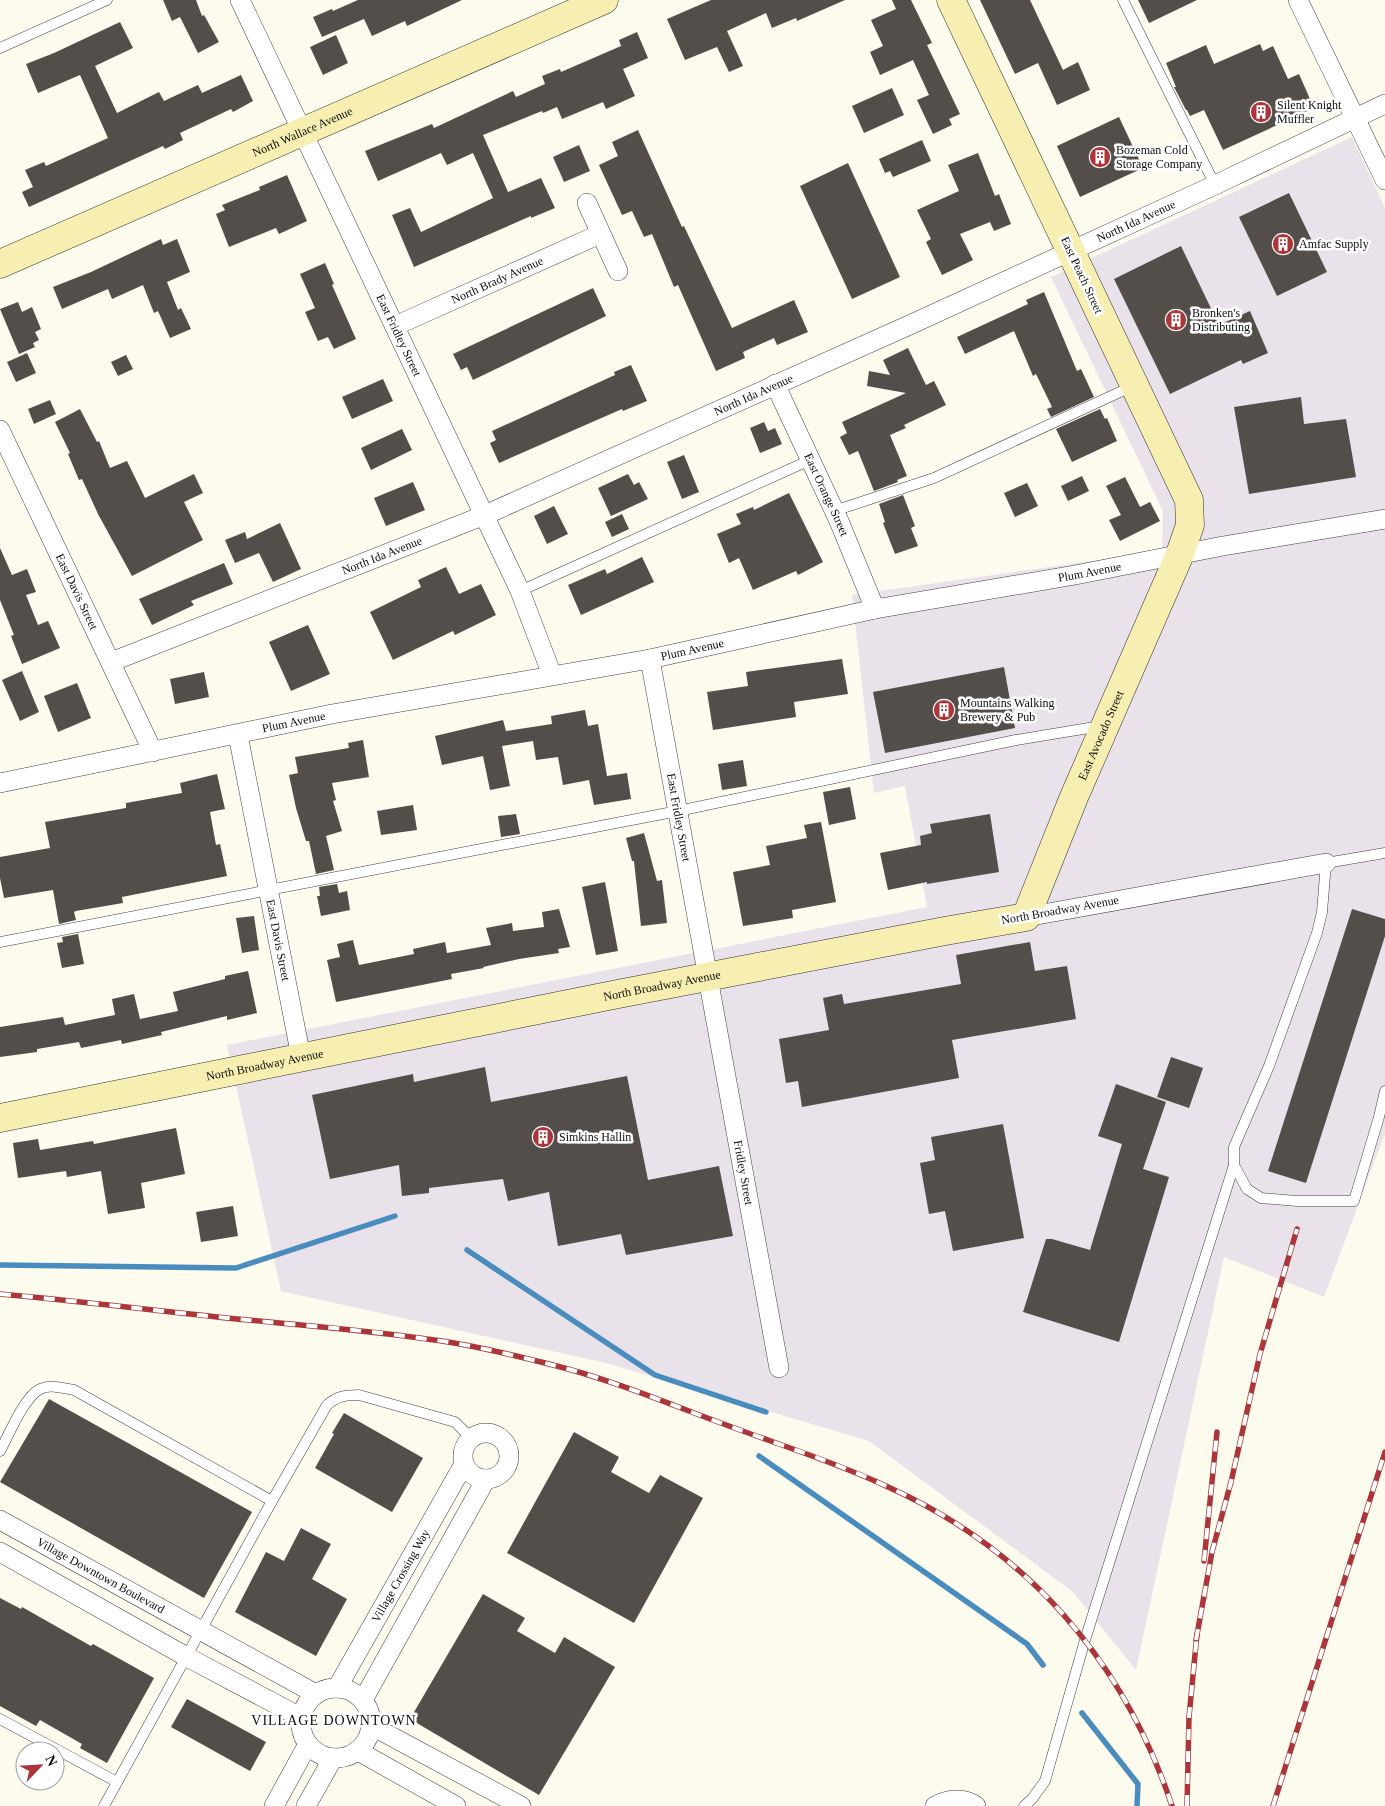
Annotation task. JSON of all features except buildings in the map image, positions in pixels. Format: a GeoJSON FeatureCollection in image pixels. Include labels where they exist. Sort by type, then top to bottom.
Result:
{"type":"FeatureCollection","features":[{"type":"Feature","properties":{"kind":"street","name":"East Fridley Street"},"geometry":{"type":"LineString","coordinates":[[240,0],[520,591],[552,675]]}},
{"type":"Feature","properties":{"kind":"street","name":"North Wallace Avenue"},"geometry":{"type":"LineString","coordinates":[[0,264],[604,0]]}},
{"type":"Feature","properties":{"kind":"street","name":"East Peach Street"},"geometry":{"type":"LineString","coordinates":[[951,0],[1189,500],[1190,525],[1180,554]]}},
{"type":"Feature","properties":{"kind":"street"},"geometry":{"type":"LineString","coordinates":[[1298,0],[1385,180]]}},
{"type":"Feature","properties":{"kind":"street","name":"North Ida Avenue"},"geometry":{"type":"LineString","coordinates":[[111,662],[484,515],[914,323],[1215,185],[1385,104]]}},
{"type":"Feature","properties":{"kind":"street"},"geometry":{"type":"LineString","coordinates":[[587,203],[618,270]]}},
{"type":"Feature","properties":{"kind":"street","name":"North Brady Avenue"},"geometry":{"type":"LineString","coordinates":[[395,326],[600,234]]}},
{"type":"Feature","properties":{"kind":"street","name":"East Orange Street"},"geometry":{"type":"LineString","coordinates":[[775,384],[834,511],[875,609]]}},
{"type":"Feature","properties":{"kind":"street","name":"East Davis Street"},"geometry":{"type":"LineString","coordinates":[[1,436],[153,752]]}},
{"type":"Feature","properties":{"kind":"street","name":"Plum Avenue"},"geometry":{"type":"LineString","coordinates":[[0,783],[332,714],[650,659],[875,609],[1116,568],[1180,554],[1385,519]]}},
{"type":"Feature","properties":{"kind":"street","name":"East Avocado Street"},"geometry":{"type":"LineString","coordinates":[[1026,917],[1074,797],[1180,554]]}},
{"type":"Feature","properties":{"kind":"street","name":"East Fridley Street"},"geometry":{"type":"LineString","coordinates":[[650,659],[708,977]]}},
{"type":"Feature","properties":{"kind":"street","name":"East Davis Street"},"geometry":{"type":"LineString","coordinates":[[238,734],[302,1057]]}},
{"type":"Feature","properties":{"kind":"street","name":"North Broadway Avenue"},"geometry":{"type":"LineString","coordinates":[[0,1118],[945,930],[1326,863]]}},
{"type":"Feature","properties":{"kind":"street","name":"Fridley Street"},"geometry":{"type":"LineString","coordinates":[[708,977],[779,1368]]}},
{"type":"Feature","properties":{"kind":"street"},"geometry":{"type":"LineString","coordinates":[[464,1464],[473,1475],[486,1479],[501,1473],[509,1459],[509,1451],[506,1444],[494,1434],[486,1432],[471,1438]]}},
{"type":"Feature","properties":{"kind":"street","name":"Village Crossing Way"},"geometry":{"type":"LineString","coordinates":[[337,1688],[464,1464],[464,1450],[466,1443],[471,1438]]}},
{"type":"Feature","properties":{"kind":"street"},"geometry":{"type":"LineString","coordinates":[[363,1700],[486,1479]]}},
{"type":"Feature","properties":{"kind":"street","name":"Village Downtown Boulevard"},"geometry":{"type":"LineString","coordinates":[[0,1520],[316,1694]]}},
{"type":"Feature","properties":{"kind":"street"},"geometry":{"type":"LineString","coordinates":[[0,1552],[187,1657],[302,1718]]}},
{"type":"Feature","properties":{"kind":"street"},"geometry":{"type":"LineString","coordinates":[[337,1688],[347,1689],[356,1693],[363,1700],[371,1716],[372,1726],[365,1744],[358,1751],[350,1756],[333,1758],[319,1753],[308,1744],[302,1727],[302,1718],[306,1704],[316,1694],[326,1689],[337,1688]]}},
{"type":"Feature","properties":{"kind":"street"},"geometry":{"type":"LineString","coordinates":[[372,1726],[498,1801],[521,1806]]}},
{"type":"Feature","properties":{"kind":"street"},"geometry":{"type":"LineString","coordinates":[[274,1806],[308,1744]]}},
{"type":"Feature","properties":{"kind":"street"},"geometry":{"type":"LineString","coordinates":[[358,1751],[456,1806]]}},
{"type":"Feature","properties":{"kind":"street"},"geometry":{"type":"LineString","coordinates":[[306,1806],[333,1758]]}},
{"type":"Feature","properties":{"kind":"street"},"geometry":{"type":"LineString","coordinates":[[935,1806],[948,1800],[960,1800],[976,1806]]}},
{"type":"Feature","properties":{"kind":"lane"},"geometry":{"type":"LineString","coordinates":[[0,48],[107,0]]}},
{"type":"Feature","properties":{"kind":"lane"},"geometry":{"type":"LineString","coordinates":[[1123,0],[1215,185]]}},
{"type":"Feature","properties":{"kind":"lane"},"geometry":{"type":"LineString","coordinates":[[834,511],[934,478],[1134,386]]}},
{"type":"Feature","properties":{"kind":"lane"},"geometry":{"type":"LineString","coordinates":[[520,591],[810,460]]}},
{"type":"Feature","properties":{"kind":"lane"},"geometry":{"type":"LineString","coordinates":[[0,942],[678,811],[1016,740],[1105,725]]}},
{"type":"Feature","properties":{"kind":"lane"},"geometry":{"type":"LineString","coordinates":[[1024,1806],[1032,1799],[1045,1781],[1085,1640],[1234,1164],[1234,1147],[1268,1066],[1318,933],[1322,912],[1326,863],[1385,853]]}},
{"type":"Feature","properties":{"kind":"lane"},"geometry":{"type":"LineString","coordinates":[[1234,1164],[1248,1189],[1261,1198],[1297,1201],[1354,1201],[1385,1091]]}},
{"type":"Feature","properties":{"kind":"lane"},"geometry":{"type":"LineString","coordinates":[[0,1451],[27,1400],[40,1389],[54,1386],[74,1390],[272,1501]]}},
{"type":"Feature","properties":{"kind":"lane"},"geometry":{"type":"LineString","coordinates":[[104,1806],[272,1501],[327,1406],[333,1400],[345,1395],[360,1396],[455,1422],[471,1438]]}},
{"type":"Feature","properties":{"kind":"lane"},"geometry":{"type":"LineString","coordinates":[[0,1719],[117,1782]]}},
{"type":"Feature","properties":{"kind":"shaded area"},"geometry":{"type":"Polygon","coordinates":[[[1352,137],[1385,208],[1385,1133],[1324,1297],[1224,1257],[1136,1670],[1073,1592],[869,1441],[606,1363],[281,1291],[227,1045],[927,907],[905,786],[874,793],[852,595],[1162,551],[1163,511],[1051,277],[1352,137]]]}},
{"type":"Feature","properties":{"kind":"waterway"},"geometry":{"type":"LineString","coordinates":[[0,1265],[236,1268],[395,1216]]}},
{"type":"Feature","properties":{"kind":"waterway"},"geometry":{"type":"LineString","coordinates":[[467,1250],[655,1375],[766,1412]]}},
{"type":"Feature","properties":{"kind":"waterway"},"geometry":{"type":"LineString","coordinates":[[759,1456],[1027,1644],[1043,1665]]}},
{"type":"Feature","properties":{"kind":"waterway"},"geometry":{"type":"LineString","coordinates":[[1082,1713],[1138,1784],[1137,1806]]}},
{"type":"Feature","properties":{"kind":"railway"},"geometry":{"type":"LineString","coordinates":[[1196,1640],[1212,1552],[1231,1482],[1260,1354],[1297,1229]]}},
{"type":"Feature","properties":{"kind":"railway"},"geometry":{"type":"LineString","coordinates":[[0,1294],[380,1333],[443,1341],[490,1350],[577,1371],[850,1470],[937,1512],[983,1542],[1026,1577],[1064,1615],[1098,1658],[1127,1704],[1152,1753],[1172,1806]]}},
{"type":"Feature","properties":{"kind":"railway"},"geometry":{"type":"LineString","coordinates":[[1204,1561],[1217,1432]]}},
{"type":"Feature","properties":{"kind":"railway"},"geometry":{"type":"LineString","coordinates":[[1273,1806],[1385,1452]]}},
{"type":"Feature","properties":{"kind":"railway"},"geometry":{"type":"LineString","coordinates":[[1187,1806],[1189,1717],[1197,1634]]}},
{"type":"Feature","properties":{"kind":"place","name":"Silent Knight Muffler"},"geometry":{"type":"Point","coordinates":[1261,112]}},
{"type":"Feature","properties":{"kind":"place","name":"Bozeman Cold Storage Company"},"geometry":{"type":"Point","coordinates":[1100,157]}},
{"type":"Feature","properties":{"kind":"place","name":"Amfac Supply"},"geometry":{"type":"Point","coordinates":[1283,244]}},
{"type":"Feature","properties":{"kind":"place","name":"Bronken's Distributing"},"geometry":{"type":"Point","coordinates":[1176,320]}},
{"type":"Feature","properties":{"kind":"place","name":"Mountains Walking Brewery & Pub"},"geometry":{"type":"Point","coordinates":[944,710]}},
{"type":"Feature","properties":{"kind":"place","name":"Simkins Hallin"},"geometry":{"type":"Point","coordinates":[543,1137]}},
{"type":"Feature","properties":{"kind":"district","name":"VILLAGE DOWNTOWN"},"geometry":{"type":"Point","coordinates":[334,1720]}}]}
